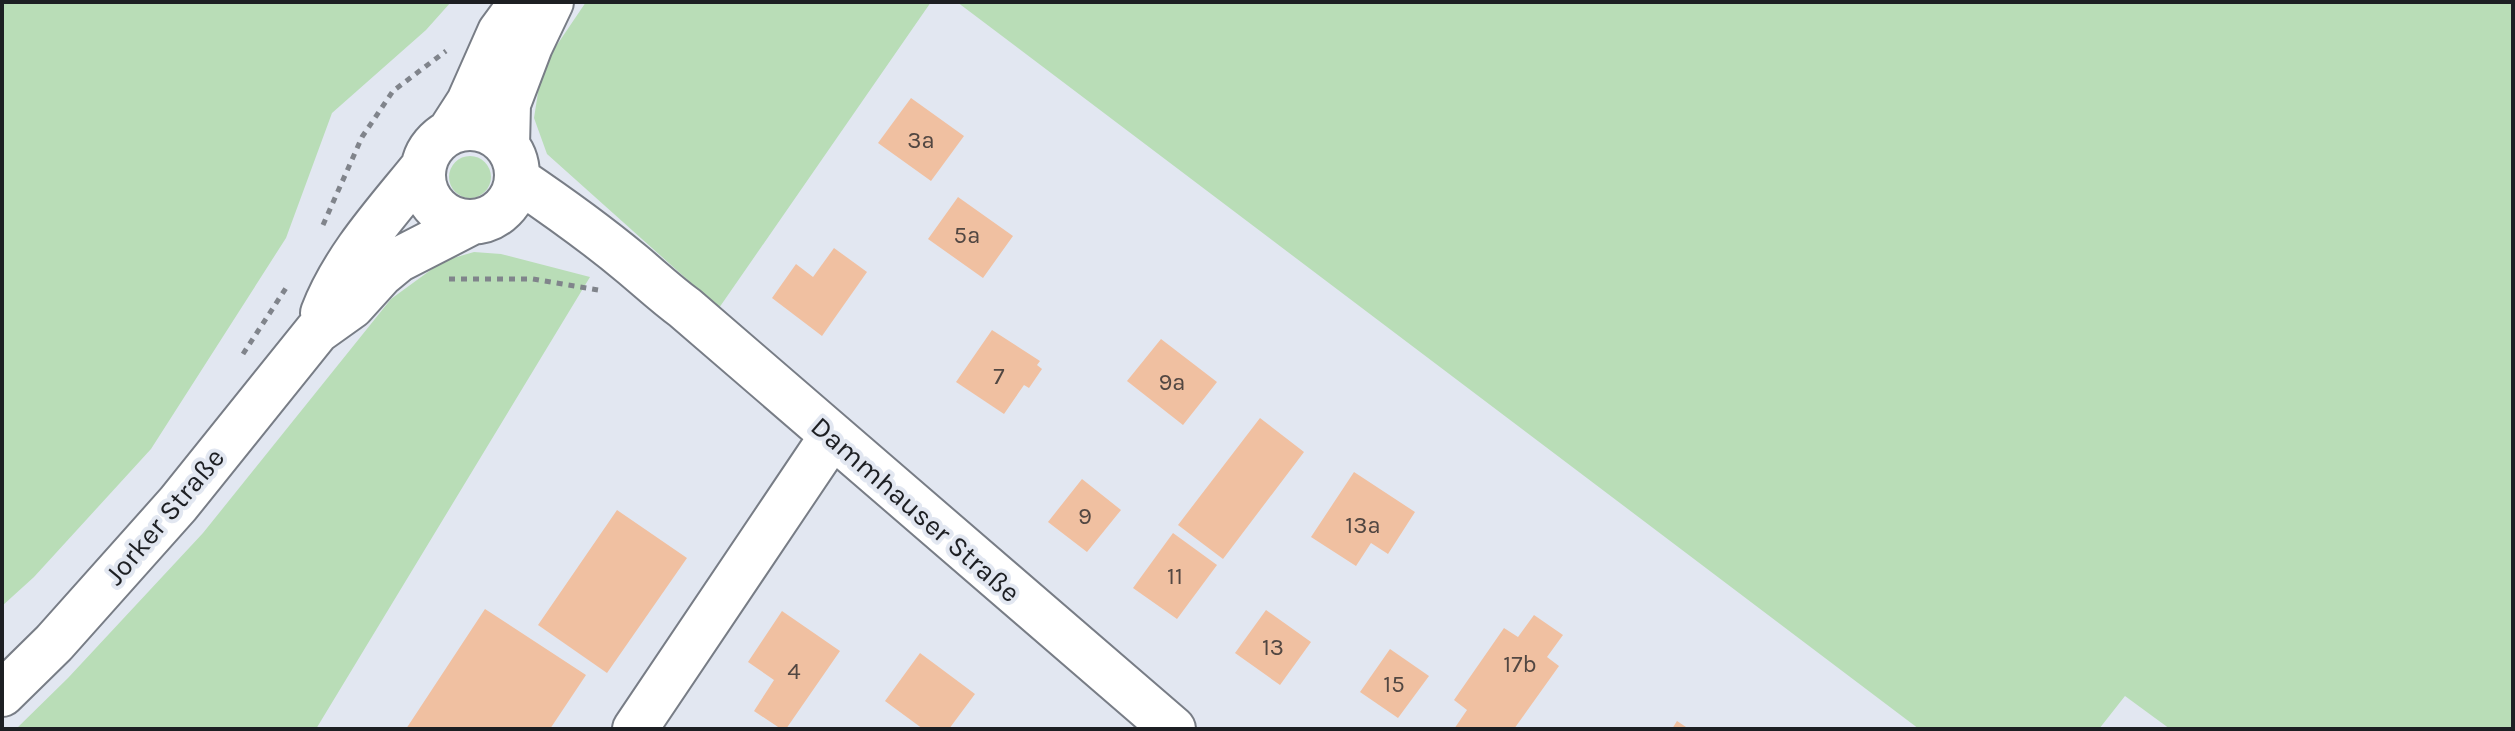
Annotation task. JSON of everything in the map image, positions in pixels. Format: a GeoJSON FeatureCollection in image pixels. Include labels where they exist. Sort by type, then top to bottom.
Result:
{"type":"FeatureCollection","features":[{"type":"Feature","properties":{"kind":"street","name":"Jorker Straße"},"geometry":{"type":"LineString","coordinates":[[2,694],[54,643],[167,515],[317,331],[352,306],[381,274],[386,245],[436,150],[469,102],[500,32],[522,2]]}},
{"type":"Feature","properties":{"kind":"street"},"geometry":{"type":"LineString","coordinates":[[512,162],[500,139],[484,130],[466,128],[436,150],[424,183],[434,206],[447,217],[482,220],[510,201],[512,162],[508,104],[551,2]]}},
{"type":"Feature","properties":{"kind":"street","name":"Dammhauser Straße"},"geometry":{"type":"LineString","coordinates":[[512,162],[1173,729]]}},
{"type":"Feature","properties":{"kind":"street","name":"Jorker Straße"},"geometry":{"type":"LineString","coordinates":[[386,245],[482,220]]}},
{"type":"Feature","properties":{"kind":"street","name":"Dammhauser Straße"},"geometry":{"type":"LineString","coordinates":[[482,220],[533,226],[658,289]]}},
{"type":"Feature","properties":{"kind":"street"},"geometry":{"type":"LineString","coordinates":[[635,729],[832,436]]}},
{"type":"Feature","properties":{"kind":"path"},"geometry":{"type":"LineString","coordinates":[[321,230],[362,137],[393,91],[443,55],[451,45]]}},
{"type":"Feature","properties":{"kind":"path"},"geometry":{"type":"LineString","coordinates":[[339,188],[386,245],[422,279],[533,279],[613,293]]}},
{"type":"Feature","properties":{"kind":"path"},"geometry":{"type":"LineString","coordinates":[[240,360],[290,283]]}},
{"type":"Feature","properties":{"kind":"green space"},"geometry":{"type":"Polygon","coordinates":[[[2,2],[451,2],[426,30],[332,113],[286,238],[151,449],[34,577],[2,606],[2,2]]]}},
{"type":"Feature","properties":{"kind":"green space"},"geometry":{"type":"Polygon","coordinates":[[[586,2],[931,2],[719,308],[547,154],[534,118],[542,67],[586,2]]]}},
{"type":"Feature","properties":{"kind":"green space"},"geometry":{"type":"Polygon","coordinates":[[[957,2],[2513,2],[2513,729],[2170,729],[2125,696],[2099,729],[1919,729],[957,2]]]}},
{"type":"Feature","properties":{"kind":"green space"},"geometry":{"type":"Polygon","coordinates":[[[470,156],[485,162],[491,177],[485,192],[470,198],[455,192],[449,177],[455,162],[470,156]]]}},
{"type":"Feature","properties":{"kind":"green space"},"geometry":{"type":"Polygon","coordinates":[[[474,252],[501,254],[590,277],[316,729],[16,729],[68,678],[203,533],[391,299],[443,261],[474,252]]]}},
{"type":"Feature","properties":{"kind":"building"},"geometry":{"type":"Polygon","coordinates":[[[911,98],[964,136],[931,181],[878,143],[911,98]]]}},
{"type":"Feature","properties":{"kind":"building"},"geometry":{"type":"Polygon","coordinates":[[[958,197],[1013,236],[983,278],[928,239],[958,197]]]}},
{"type":"Feature","properties":{"kind":"building"},"geometry":{"type":"Polygon","coordinates":[[[834,248],[867,272],[822,336],[772,298],[796,264],[813,277],[834,248]]]}},
{"type":"Feature","properties":{"kind":"building"},"geometry":{"type":"Polygon","coordinates":[[[992,330],[1040,361],[1037,365],[1042,369],[1029,388],[1024,385],[1004,414],[956,382],[992,330]]]}},
{"type":"Feature","properties":{"kind":"building"},"geometry":{"type":"Polygon","coordinates":[[[1161,339],[1217,382],[1183,425],[1127,381],[1161,339]]]}},
{"type":"Feature","properties":{"kind":"building"},"geometry":{"type":"Polygon","coordinates":[[[1260,418],[1304,452],[1223,559],[1178,525],[1260,418]]]}},
{"type":"Feature","properties":{"kind":"building"},"geometry":{"type":"Polygon","coordinates":[[[1354,472],[1415,512],[1388,554],[1371,543],[1356,566],[1311,537],[1354,472]]]}},
{"type":"Feature","properties":{"kind":"building"},"geometry":{"type":"Polygon","coordinates":[[[1082,479],[1121,510],[1087,552],[1048,522],[1082,479]]]}},
{"type":"Feature","properties":{"kind":"building"},"geometry":{"type":"Polygon","coordinates":[[[617,510],[687,558],[607,673],[538,625],[617,510]]]}},
{"type":"Feature","properties":{"kind":"building"},"geometry":{"type":"Polygon","coordinates":[[[1173,533],[1217,565],[1177,619],[1133,588],[1173,533]]]}},
{"type":"Feature","properties":{"kind":"building"},"geometry":{"type":"Polygon","coordinates":[[[485,609],[586,675],[550,729],[406,729],[485,609]]]}},
{"type":"Feature","properties":{"kind":"building"},"geometry":{"type":"Polygon","coordinates":[[[1266,610],[1311,642],[1280,685],[1235,653],[1266,610]]]}},
{"type":"Feature","properties":{"kind":"building"},"geometry":{"type":"Polygon","coordinates":[[[782,611],[840,651],[786,729],[781,729],[754,711],[774,680],[748,662],[782,611]]]}},
{"type":"Feature","properties":{"kind":"building"},"geometry":{"type":"Polygon","coordinates":[[[1534,615],[1563,635],[1547,657],[1559,666],[1514,729],[1454,729],[1467,710],[1454,700],[1504,628],[1518,637],[1534,615]]]}},
{"type":"Feature","properties":{"kind":"building"},"geometry":{"type":"Polygon","coordinates":[[[1390,649],[1429,676],[1398,718],[1360,692],[1390,649]]]}},
{"type":"Feature","properties":{"kind":"building"},"geometry":{"type":"Polygon","coordinates":[[[920,653],[975,694],[949,729],[923,729],[885,701],[920,653]]]}},
{"type":"Feature","properties":{"kind":"building"},"geometry":{"type":"Polygon","coordinates":[[[1677,721],[1689,729],[1672,729],[1677,721]]]}}]}
